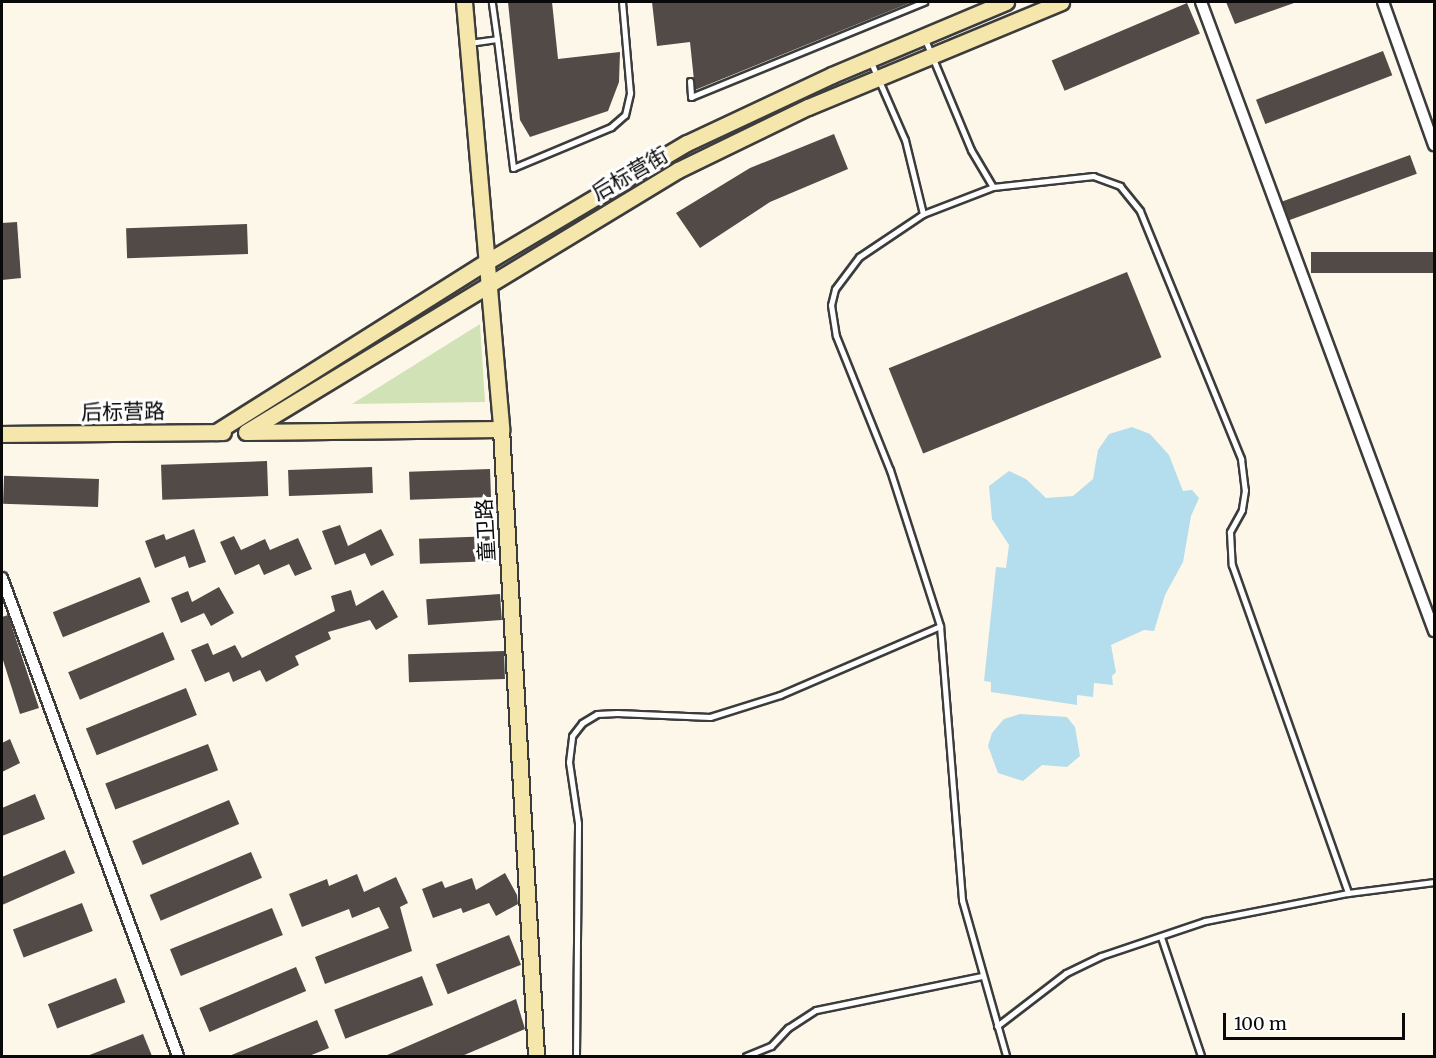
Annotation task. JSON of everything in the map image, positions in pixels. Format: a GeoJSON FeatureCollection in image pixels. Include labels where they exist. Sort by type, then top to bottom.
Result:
{"type":"FeatureCollection","features":[{"type":"Feature","properties":{"kind":"street","name":"童卫路"},"geometry":{"type":"LineString","coordinates":[[464,2],[501,429],[536,1056]]}},
{"type":"Feature","properties":{"kind":"street","name":"后标营街"},"geometry":{"type":"LineString","coordinates":[[216,432],[488,261],[687,143],[870,59],[1006,2]]}},
{"type":"Feature","properties":{"kind":"street","name":"后标营街"},"geometry":{"type":"LineString","coordinates":[[246,432],[678,170],[878,77],[1061,2]]}},
{"type":"Feature","properties":{"kind":"street"},"geometry":{"type":"LineString","coordinates":[[1201,2],[1434,631]]}},
{"type":"Feature","properties":{"kind":"street"},"geometry":{"type":"LineString","coordinates":[[1383,2],[1434,145]]}},
{"type":"Feature","properties":{"kind":"street","name":"后标营路"},"geometry":{"type":"LineString","coordinates":[[2,434],[501,429]]}},
{"type":"Feature","properties":{"kind":"street"},"geometry":{"type":"LineString","coordinates":[[2,578],[177,1056]]}},
{"type":"Feature","properties":{"kind":"lane"},"geometry":{"type":"LineString","coordinates":[[492,2],[513,168],[611,127],[625,115],[630,93],[622,2]]}},
{"type":"Feature","properties":{"kind":"lane"},"geometry":{"type":"LineString","coordinates":[[690,81],[691,97],[924,2]]}},
{"type":"Feature","properties":{"kind":"lane"},"geometry":{"type":"LineString","coordinates":[[924,36],[971,150],[993,187]]}},
{"type":"Feature","properties":{"kind":"lane"},"geometry":{"type":"LineString","coordinates":[[468,44],[497,39]]}},
{"type":"Feature","properties":{"kind":"lane"},"geometry":{"type":"LineString","coordinates":[[870,59],[905,140],[923,214]]}},
{"type":"Feature","properties":{"kind":"lane"},"geometry":{"type":"LineString","coordinates":[[1006,1056],[981,976],[962,900],[940,626],[890,470],[836,336],[831,305],[835,289],[859,257],[923,214],[993,187],[1093,176],[1120,186],[1140,211],[1161,253],[1241,459],[1245,490],[1242,510],[1230,532],[1232,565],[1348,892]]}},
{"type":"Feature","properties":{"kind":"lane"},"geometry":{"type":"LineString","coordinates":[[576,1056],[578,823],[569,762],[572,736],[582,723],[597,714],[617,713],[710,717],[780,695],[940,626]]}},
{"type":"Feature","properties":{"kind":"lane"},"geometry":{"type":"LineString","coordinates":[[997,1026],[1066,973],[1101,956],[1238,914],[1348,892],[1434,882]]}},
{"type":"Feature","properties":{"kind":"lane"},"geometry":{"type":"LineString","coordinates":[[1161,937],[1201,1056]]}},
{"type":"Feature","properties":{"kind":"lane"},"geometry":{"type":"LineString","coordinates":[[746,1056],[771,1046],[788,1028],[816,1010],[981,976]]}},
{"type":"Feature","properties":{"kind":"green space"},"geometry":{"type":"Polygon","coordinates":[[[480,324],[485,402],[352,404],[480,324]]]}},
{"type":"Feature","properties":{"kind":"water"},"geometry":{"type":"Polygon","coordinates":[[[1132,427],[1150,434],[1169,455],[1183,491],[1192,490],[1199,498],[1191,516],[1183,562],[1165,595],[1154,631],[1144,630],[1111,645],[1116,672],[1112,676],[1113,685],[1094,683],[1093,697],[1077,695],[1077,705],[991,692],[991,682],[984,681],[996,567],[1006,568],[1009,545],[992,519],[989,486],[1009,471],[1026,479],[1046,498],[1073,496],[1093,479],[1098,450],[1109,434],[1132,427]]]}},
{"type":"Feature","properties":{"kind":"water"},"geometry":{"type":"Polygon","coordinates":[[[1020,714],[1067,717],[1075,727],[1080,756],[1067,767],[1042,765],[1023,781],[998,773],[988,746],[992,733],[1004,719],[1020,714]]]}},
{"type":"Feature","properties":{"kind":"building"},"geometry":{"type":"Polygon","coordinates":[[[508,2],[552,2],[558,59],[620,52],[619,82],[608,111],[530,137],[520,120],[508,2]]]}},
{"type":"Feature","properties":{"kind":"building"},"geometry":{"type":"Polygon","coordinates":[[[652,2],[912,2],[695,90],[690,42],[657,46],[652,2]]]}},
{"type":"Feature","properties":{"kind":"building"},"geometry":{"type":"Polygon","coordinates":[[[1226,2],[1294,2],[1294,3],[1235,24],[1226,2]]]}},
{"type":"Feature","properties":{"kind":"building"},"geometry":{"type":"Polygon","coordinates":[[[1187,3],[1200,33],[1065,91],[1052,60],[1187,3]]]}},
{"type":"Feature","properties":{"kind":"building"},"geometry":{"type":"Polygon","coordinates":[[[1383,51],[1392,75],[1265,124],[1256,100],[1383,51]]]}},
{"type":"Feature","properties":{"kind":"building"},"geometry":{"type":"Polygon","coordinates":[[[834,134],[848,169],[770,202],[700,248],[676,213],[750,168],[834,134]]]}},
{"type":"Feature","properties":{"kind":"building"},"geometry":{"type":"Polygon","coordinates":[[[1410,155],[1417,174],[1289,220],[1282,202],[1410,155]]]}},
{"type":"Feature","properties":{"kind":"building"},"geometry":{"type":"Polygon","coordinates":[[[17,222],[21,278],[2,280],[2,223],[17,222]]]}},
{"type":"Feature","properties":{"kind":"building"},"geometry":{"type":"Polygon","coordinates":[[[247,224],[248,254],[127,258],[126,228],[247,224]]]}},
{"type":"Feature","properties":{"kind":"building"},"geometry":{"type":"Polygon","coordinates":[[[1311,252],[1434,252],[1434,273],[1311,273],[1311,252]]]}},
{"type":"Feature","properties":{"kind":"building"},"geometry":{"type":"Polygon","coordinates":[[[1127,272],[1161,357],[923,454],[889,368],[1127,272]]]}},
{"type":"Feature","properties":{"kind":"building"},"geometry":{"type":"Polygon","coordinates":[[[267,461],[268,496],[162,500],[161,465],[267,461]]]}},
{"type":"Feature","properties":{"kind":"building"},"geometry":{"type":"Polygon","coordinates":[[[372,467],[373,493],[289,496],[288,470],[372,467]]]}},
{"type":"Feature","properties":{"kind":"building"},"geometry":{"type":"Polygon","coordinates":[[[490,469],[491,497],[410,500],[409,472],[490,469]]]}},
{"type":"Feature","properties":{"kind":"building"},"geometry":{"type":"Polygon","coordinates":[[[4,476],[99,479],[98,507],[3,504],[4,476]]]}},
{"type":"Feature","properties":{"kind":"building"},"geometry":{"type":"Polygon","coordinates":[[[340,525],[348,546],[381,529],[394,555],[371,566],[365,553],[335,565],[322,531],[340,525]]]}},
{"type":"Feature","properties":{"kind":"building"},"geometry":{"type":"Polygon","coordinates":[[[194,529],[206,562],[189,568],[185,556],[155,568],[145,541],[164,534],[166,540],[194,529]]]}},
{"type":"Feature","properties":{"kind":"building"},"geometry":{"type":"Polygon","coordinates":[[[234,536],[241,550],[265,539],[270,550],[298,538],[312,569],[295,576],[289,564],[264,575],[259,564],[235,575],[220,542],[234,536]]]}},
{"type":"Feature","properties":{"kind":"building"},"geometry":{"type":"Polygon","coordinates":[[[495,536],[496,561],[420,564],[419,539],[495,536]]]}},
{"type":"Feature","properties":{"kind":"building"},"geometry":{"type":"Polygon","coordinates":[[[140,577],[150,602],[63,637],[53,612],[140,577]]]}},
{"type":"Feature","properties":{"kind":"building"},"geometry":{"type":"Polygon","coordinates":[[[219,587],[234,613],[211,626],[204,613],[181,623],[171,598],[188,591],[192,602],[219,587]]]}},
{"type":"Feature","properties":{"kind":"building"},"geometry":{"type":"Polygon","coordinates":[[[351,590],[356,606],[383,590],[398,617],[376,630],[370,620],[328,632],[331,639],[295,656],[299,665],[266,682],[260,670],[233,682],[229,672],[205,682],[191,650],[208,643],[213,655],[235,645],[242,658],[335,611],[331,596],[351,590]]]}},
{"type":"Feature","properties":{"kind":"building"},"geometry":{"type":"Polygon","coordinates":[[[500,594],[502,620],[428,625],[426,599],[500,594]]]}},
{"type":"Feature","properties":{"kind":"building"},"geometry":{"type":"Polygon","coordinates":[[[8,615],[39,708],[20,714],[2,657],[2,617],[8,615]]]}},
{"type":"Feature","properties":{"kind":"building"},"geometry":{"type":"Polygon","coordinates":[[[163,632],[175,660],[80,700],[68,672],[163,632]]]}},
{"type":"Feature","properties":{"kind":"building"},"geometry":{"type":"Polygon","coordinates":[[[504,651],[505,679],[409,682],[408,654],[504,651]]]}},
{"type":"Feature","properties":{"kind":"building"},"geometry":{"type":"Polygon","coordinates":[[[186,688],[197,715],[97,755],[86,728],[186,688]]]}},
{"type":"Feature","properties":{"kind":"building"},"geometry":{"type":"Polygon","coordinates":[[[10,739],[20,763],[2,772],[2,743],[10,739]]]}},
{"type":"Feature","properties":{"kind":"building"},"geometry":{"type":"Polygon","coordinates":[[[208,744],[218,770],[115,810],[105,783],[208,744]]]}},
{"type":"Feature","properties":{"kind":"building"},"geometry":{"type":"Polygon","coordinates":[[[35,794],[45,819],[2,836],[2,808],[35,794]]]}},
{"type":"Feature","properties":{"kind":"building"},"geometry":{"type":"Polygon","coordinates":[[[229,800],[239,824],[143,865],[132,841],[229,800]]]}},
{"type":"Feature","properties":{"kind":"building"},"geometry":{"type":"Polygon","coordinates":[[[65,850],[75,873],[2,905],[2,877],[65,850]]]}},
{"type":"Feature","properties":{"kind":"building"},"geometry":{"type":"Polygon","coordinates":[[[251,852],[262,878],[161,921],[150,895],[251,852]]]}},
{"type":"Feature","properties":{"kind":"building"},"geometry":{"type":"Polygon","coordinates":[[[505,873],[517,895],[518,904],[496,916],[489,903],[463,913],[461,908],[433,918],[422,889],[442,881],[445,888],[472,878],[476,890],[505,873]]]}},
{"type":"Feature","properties":{"kind":"building"},"geometry":{"type":"Polygon","coordinates":[[[357,874],[364,892],[396,877],[408,903],[400,907],[412,951],[325,984],[315,957],[389,928],[379,907],[352,918],[349,909],[302,927],[289,894],[327,879],[329,886],[357,874]]]}},
{"type":"Feature","properties":{"kind":"building"},"geometry":{"type":"Polygon","coordinates":[[[82,903],[93,931],[24,958],[13,930],[82,903]]]}},
{"type":"Feature","properties":{"kind":"building"},"geometry":{"type":"Polygon","coordinates":[[[272,908],[283,935],[181,976],[170,949],[272,908]]]}},
{"type":"Feature","properties":{"kind":"building"},"geometry":{"type":"Polygon","coordinates":[[[509,935],[521,965],[448,994],[436,965],[509,935]]]}},
{"type":"Feature","properties":{"kind":"building"},"geometry":{"type":"Polygon","coordinates":[[[296,967],[306,991],[210,1032],[199,1008],[296,967]]]}},
{"type":"Feature","properties":{"kind":"building"},"geometry":{"type":"Polygon","coordinates":[[[422,976],[433,1005],[345,1039],[334,1010],[422,976]]]}},
{"type":"Feature","properties":{"kind":"building"},"geometry":{"type":"Polygon","coordinates":[[[116,978],[125,1002],[57,1028],[48,1004],[116,978]]]}},
{"type":"Feature","properties":{"kind":"building"},"geometry":{"type":"Polygon","coordinates":[[[516,999],[525,1029],[462,1056],[385,1056],[516,999]]]}},
{"type":"Feature","properties":{"kind":"building"},"geometry":{"type":"Polygon","coordinates":[[[317,1020],[329,1048],[309,1056],[229,1056],[317,1020]]]}},
{"type":"Feature","properties":{"kind":"building"},"geometry":{"type":"Polygon","coordinates":[[[143,1034],[152,1056],[87,1056],[143,1034]]]}}]}
